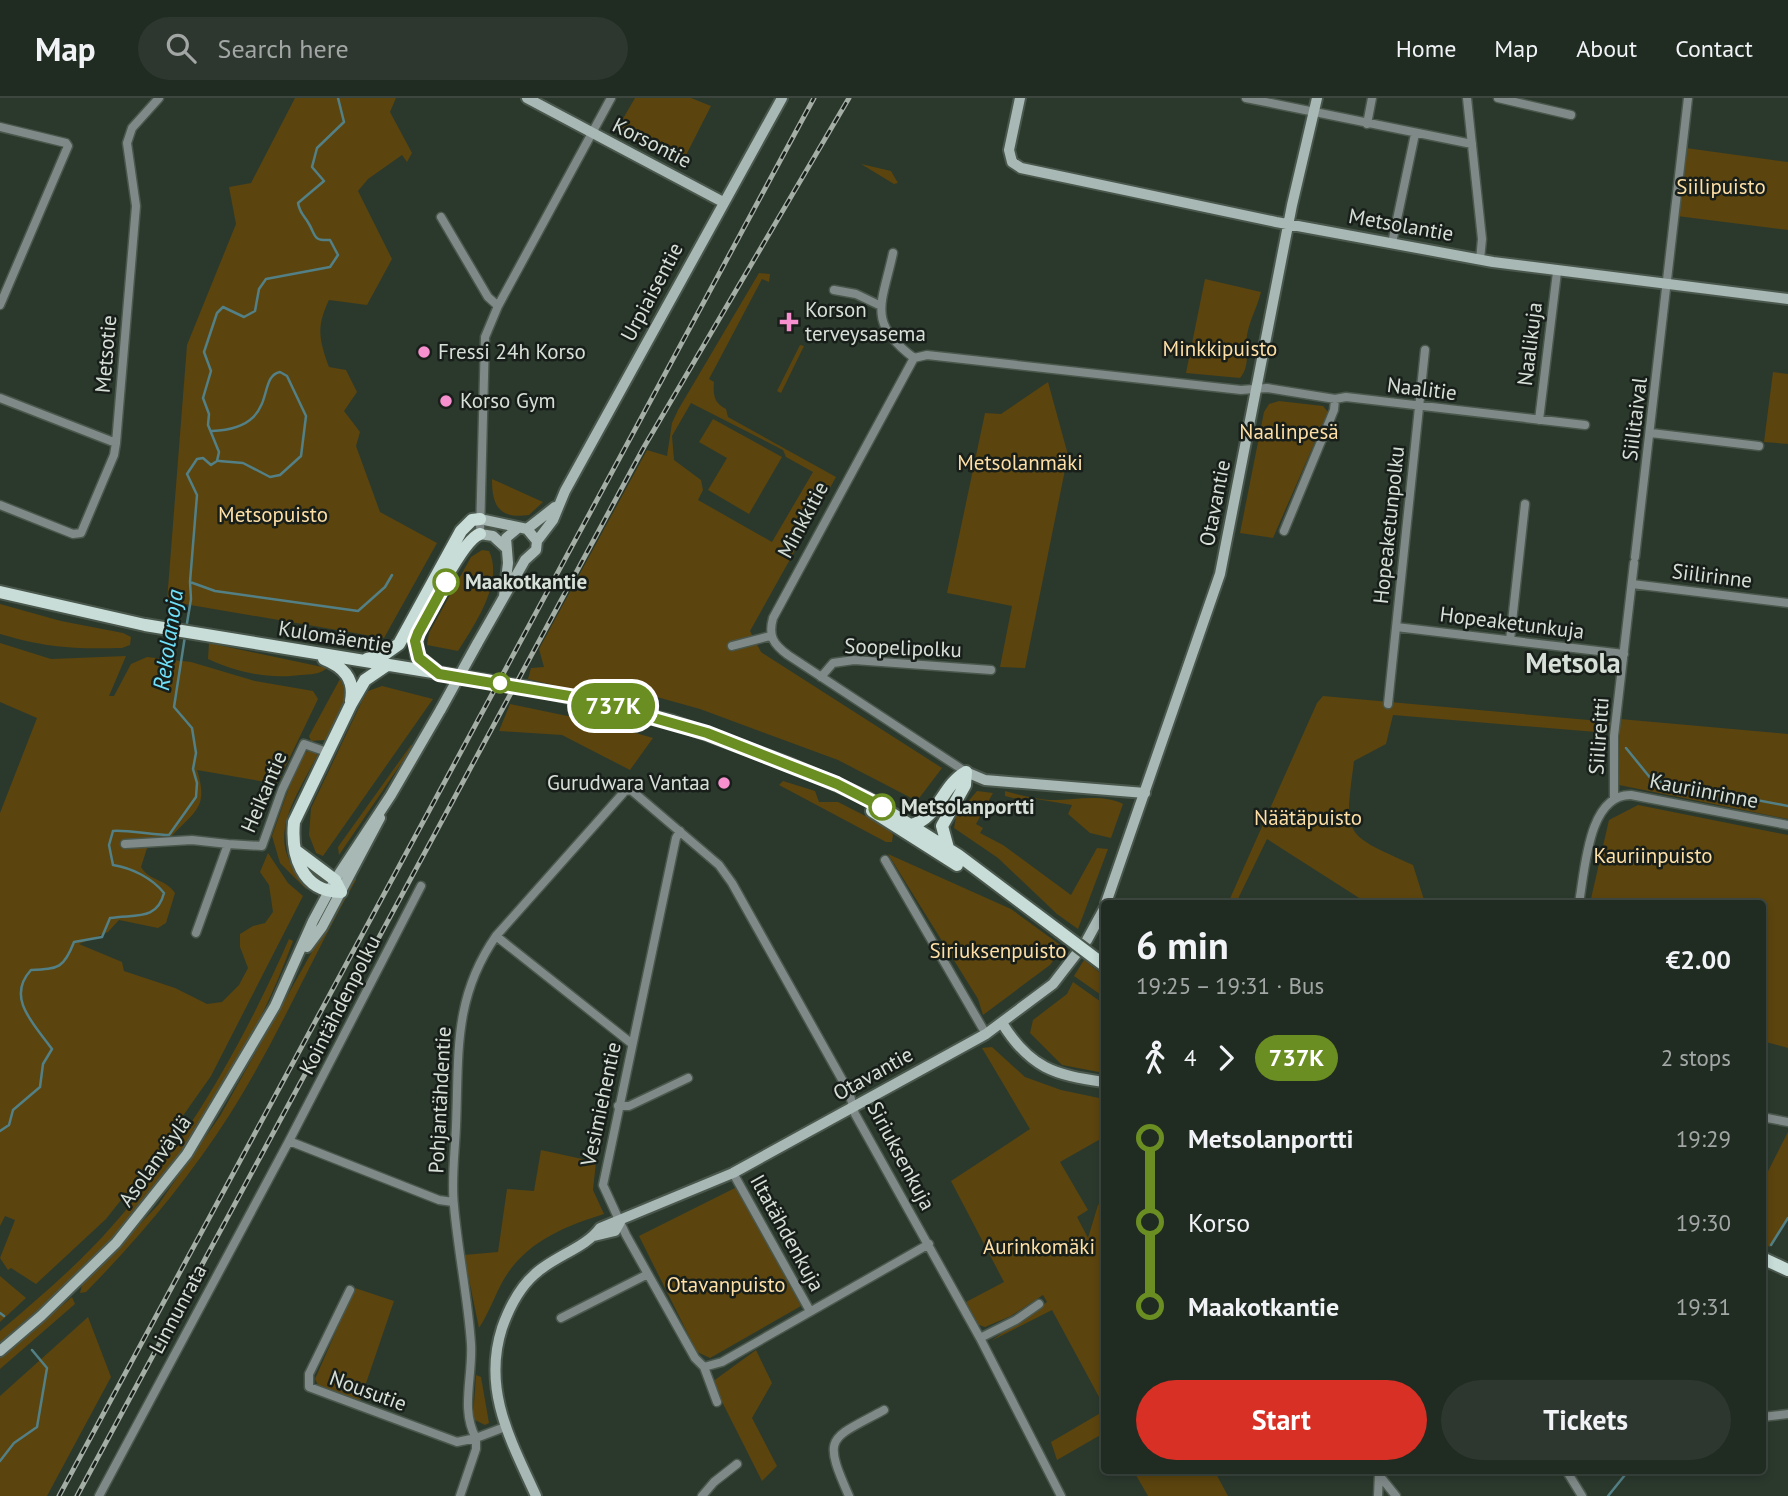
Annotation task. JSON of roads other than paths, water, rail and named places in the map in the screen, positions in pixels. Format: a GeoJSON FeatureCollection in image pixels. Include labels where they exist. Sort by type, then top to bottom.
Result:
{"type":"FeatureCollection","features":[{"type":"Feature","properties":{"kind":"main road","name":"Korsontie"},"geometry":{"type":"LineString","coordinates":[[527,98],[723,202]]}},
{"type":"Feature","properties":{"kind":"main road","name":"Urpiaisentie"},"geometry":{"type":"LineString","coordinates":[[335,888],[370,842],[391,795],[504,596],[525,560],[533,556],[537,541],[553,520],[557,505],[782,98]]}},
{"type":"Feature","properties":{"kind":"main road","name":"Metsolantie"},"geometry":{"type":"LineString","coordinates":[[1020,98],[1009,150],[1012,162],[1021,168],[1289,224],[1480,260],[1557,272],[1788,299]]}},
{"type":"Feature","properties":{"kind":"main road","name":"Otavantie"},"geometry":{"type":"LineString","coordinates":[[1108,900],[1220,574],[1289,224],[1317,98]]}},
{"type":"Feature","properties":{"kind":"main road","name":"Urpiaisentie"},"geometry":{"type":"LineString","coordinates":[[504,596],[508,534],[523,528],[557,505]]}},
{"type":"Feature","properties":{"kind":"main road"},"geometry":{"type":"LineString","coordinates":[[358,660],[382,656],[399,644],[461,531],[472,520],[480,519],[523,528],[537,541]]}},
{"type":"Feature","properties":{"kind":"main road"},"geometry":{"type":"LineString","coordinates":[[439,674],[419,658],[415,641],[461,553],[474,536],[480,534],[493,536],[507,551],[525,560]]}},
{"type":"Feature","properties":{"kind":"main road","name":"Kulomäentie"},"geometry":{"type":"LineString","coordinates":[[0,592],[145,625],[439,674],[637,711],[707,733],[867,798],[948,849],[1101,963]]}},
{"type":"Feature","properties":{"kind":"main road"},"geometry":{"type":"LineString","coordinates":[[311,654],[343,669],[352,684],[351,704]]}},
{"type":"Feature","properties":{"kind":"main road"},"geometry":{"type":"LineString","coordinates":[[335,888],[295,850],[295,822],[327,752],[365,680],[387,665]]}},
{"type":"Feature","properties":{"kind":"main road"},"geometry":{"type":"LineString","coordinates":[[948,849],[942,826],[965,785],[966,772]]}},
{"type":"Feature","properties":{"kind":"main road"},"geometry":{"type":"LineString","coordinates":[[911,825],[928,818],[954,778],[966,772],[985,780],[1145,793]]}},
{"type":"Feature","properties":{"kind":"main road","name":"Kulomäentie"},"geometry":{"type":"LineString","coordinates":[[821,778],[1023,905]]}},
{"type":"Feature","properties":{"kind":"main road","name":"Asolanväylä"},"geometry":{"type":"LineString","coordinates":[[0,1350],[72,1287],[116,1243],[153,1199],[214,1112],[297,961],[322,927],[335,888]]}},
{"type":"Feature","properties":{"kind":"main road","name":"Otavantie"},"geometry":{"type":"LineString","coordinates":[[537,1496],[505,1427],[495,1389],[494,1370],[495,1356],[509,1308],[530,1278],[542,1267],[594,1236],[600,1228],[733,1173],[986,1034],[1053,984],[1087,940],[1101,914]]}},
{"type":"Feature","properties":{"kind":"main road"},"geometry":{"type":"LineString","coordinates":[[1002,1023],[1025,1053],[1044,1069],[1064,1077],[1101,1082]]}},
{"type":"Feature","properties":{"kind":"main road"},"geometry":{"type":"LineString","coordinates":[[1766,1260],[1788,1270]]}},
{"type":"Feature","properties":{"kind":"street","name":"Metsotie"},"geometry":{"type":"LineString","coordinates":[[0,505],[74,534],[81,533],[114,455],[135,206],[127,143],[132,128],[159,98]]}},
{"type":"Feature","properties":{"kind":"street"},"geometry":{"type":"LineString","coordinates":[[480,534],[485,337],[498,306],[611,98]]}},
{"type":"Feature","properties":{"kind":"street"},"geometry":{"type":"LineString","coordinates":[[1246,98],[1472,144]]}},
{"type":"Feature","properties":{"kind":"street"},"geometry":{"type":"LineString","coordinates":[[1367,124],[1372,98]]}},
{"type":"Feature","properties":{"kind":"street"},"geometry":{"type":"LineString","coordinates":[[1467,98],[1482,239],[1480,260]]}},
{"type":"Feature","properties":{"kind":"street"},"geometry":{"type":"LineString","coordinates":[[1497,98],[1571,115]]}},
{"type":"Feature","properties":{"kind":"street","name":"Siilitaival"},"geometry":{"type":"LineString","coordinates":[[1634,560],[1651,433],[1688,98]]}},
{"type":"Feature","properties":{"kind":"street"},"geometry":{"type":"LineString","coordinates":[[0,127],[66,143],[68,146],[0,305]]}},
{"type":"Feature","properties":{"kind":"street"},"geometry":{"type":"LineString","coordinates":[[1392,243],[1415,134]]}},
{"type":"Feature","properties":{"kind":"street"},"geometry":{"type":"LineString","coordinates":[[441,218],[488,297],[498,306]]}},
{"type":"Feature","properties":{"kind":"street"},"geometry":{"type":"LineString","coordinates":[[893,253],[881,306],[881,323],[914,358],[927,355],[1256,389]]}},
{"type":"Feature","properties":{"kind":"street","name":"Naalikuja"},"geometry":{"type":"LineString","coordinates":[[1539,420],[1557,272]]}},
{"type":"Feature","properties":{"kind":"street"},"geometry":{"type":"LineString","coordinates":[[834,290],[856,294],[881,306]]}},
{"type":"Feature","properties":{"kind":"street","name":"Hopeaketunpolku"},"geometry":{"type":"LineString","coordinates":[[1388,704],[1425,351]]}},
{"type":"Feature","properties":{"kind":"street","name":"Minkkitie"},"geometry":{"type":"LineString","coordinates":[[771,636],[773,618],[914,358]]}},
{"type":"Feature","properties":{"kind":"street","name":"Naalitie"},"geometry":{"type":"LineString","coordinates":[[1256,389],[1585,425]]}},
{"type":"Feature","properties":{"kind":"street"},"geometry":{"type":"LineString","coordinates":[[0,398],[116,443]]}},
{"type":"Feature","properties":{"kind":"street"},"geometry":{"type":"LineString","coordinates":[[1284,531],[1334,410],[1335,399]]}},
{"type":"Feature","properties":{"kind":"street"},"geometry":{"type":"LineString","coordinates":[[1651,433],[1759,446]]}},
{"type":"Feature","properties":{"kind":"street"},"geometry":{"type":"LineString","coordinates":[[1510,640],[1525,504]]}},
{"type":"Feature","properties":{"kind":"street","name":"Siilireitti"},"geometry":{"type":"LineString","coordinates":[[1580,900],[1598,814],[1614,798],[1614,736],[1634,560]]}},
{"type":"Feature","properties":{"kind":"street","name":"Siilirinne"},"geometry":{"type":"LineString","coordinates":[[1632,584],[1788,603]]}},
{"type":"Feature","properties":{"kind":"street","name":"Hopeaketunkuja"},"geometry":{"type":"LineString","coordinates":[[1396,627],[1624,654]]}},
{"type":"Feature","properties":{"kind":"street"},"geometry":{"type":"LineString","coordinates":[[732,646],[771,636],[780,649],[966,772]]}},
{"type":"Feature","properties":{"kind":"street","name":"Soopelipolku"},"geometry":{"type":"LineString","coordinates":[[821,677],[833,663],[853,660],[991,670]]}},
{"type":"Feature","properties":{"kind":"street","name":"Heikantie"},"geometry":{"type":"LineString","coordinates":[[125,844],[192,840],[258,848],[262,846],[282,790],[304,744],[327,752]]}},
{"type":"Feature","properties":{"kind":"street","name":"Siriuksenkuja"},"geometry":{"type":"LineString","coordinates":[[631,790],[727,874],[849,1092],[855,1114],[980,1338],[1061,1496]]}},
{"type":"Feature","properties":{"kind":"street","name":"Pohjantähdentie"},"geometry":{"type":"LineString","coordinates":[[476,1438],[467,1417],[472,1374],[471,1342],[453,1202],[459,1035],[463,1006],[480,960],[496,936],[625,791],[631,790]]}},
{"type":"Feature","properties":{"kind":"street","name":"Kauriinrinne"},"geometry":{"type":"LineString","coordinates":[[1614,798],[1631,795],[1788,825]]}},
{"type":"Feature","properties":{"kind":"street","name":"Vesimiehentie"},"geometry":{"type":"LineString","coordinates":[[680,831],[676,838],[631,1043],[603,1185],[648,1274],[695,1358],[704,1367],[717,1402]]}},
{"type":"Feature","properties":{"kind":"street","name":"Heikantie"},"geometry":{"type":"LineString","coordinates":[[196,933],[228,844]]}},
{"type":"Feature","properties":{"kind":"street"},"geometry":{"type":"LineString","coordinates":[[886,860],[986,1034]]}},
{"type":"Feature","properties":{"kind":"street","name":"Kointähdenpolku"},"geometry":{"type":"LineString","coordinates":[[289,1141],[421,886]]}},
{"type":"Feature","properties":{"kind":"street"},"geometry":{"type":"LineString","coordinates":[[496,936],[631,1043]]}},
{"type":"Feature","properties":{"kind":"street"},"geometry":{"type":"LineString","coordinates":[[618,1106],[629,1106],[688,1078]]}},
{"type":"Feature","properties":{"kind":"street"},"geometry":{"type":"LineString","coordinates":[[1766,1118],[1788,1122]]}},
{"type":"Feature","properties":{"kind":"street"},"geometry":{"type":"LineString","coordinates":[[289,1141],[439,1200],[453,1202]]}},
{"type":"Feature","properties":{"kind":"street","name":"Linnunrata"},"geometry":{"type":"LineString","coordinates":[[99,1496],[289,1141]]}},
{"type":"Feature","properties":{"kind":"street","name":"Iltatähdenkuja"},"geometry":{"type":"LineString","coordinates":[[733,1173],[810,1311]]}},
{"type":"Feature","properties":{"kind":"street"},"geometry":{"type":"LineString","coordinates":[[704,1367],[722,1362],[929,1244]]}},
{"type":"Feature","properties":{"kind":"street"},"geometry":{"type":"LineString","coordinates":[[561,1318],[648,1274]]}},
{"type":"Feature","properties":{"kind":"street","name":"Nousutie"},"geometry":{"type":"LineString","coordinates":[[350,1290],[309,1374],[309,1387],[457,1442],[476,1438]]}},
{"type":"Feature","properties":{"kind":"street"},"geometry":{"type":"LineString","coordinates":[[980,1338],[1016,1320],[1039,1304]]}},
{"type":"Feature","properties":{"kind":"street"},"geometry":{"type":"LineString","coordinates":[[849,1496],[833,1459],[832,1447],[840,1434],[884,1410]]}},
{"type":"Feature","properties":{"kind":"street"},"geometry":{"type":"LineString","coordinates":[[1766,1417],[1788,1414]]}},
{"type":"Feature","properties":{"kind":"street"},"geometry":{"type":"LineString","coordinates":[[460,1496],[476,1449],[476,1438],[505,1427]]}},
{"type":"Feature","properties":{"kind":"street"},"geometry":{"type":"LineString","coordinates":[[702,1496],[714,1482],[737,1464]]}},
{"type":"Feature","properties":{"kind":"street"},"geometry":{"type":"LineString","coordinates":[[1378,1496],[1379,1474]]}},
{"type":"Feature","properties":{"kind":"street"},"geometry":{"type":"LineString","coordinates":[[1380,1474],[1395,1496]]}},
{"type":"Feature","properties":{"kind":"street"},"geometry":{"type":"LineString","coordinates":[[1568,1474],[1582,1496]]}},
{"type":"Feature","properties":{"kind":"waterway","name":"Rekolanoja"},"geometry":{"type":"LineString","coordinates":[[186,629],[191,599],[197,495],[187,474],[197,459],[203,458],[211,465],[217,461],[219,452],[208,425],[209,414],[203,398],[211,371],[204,352],[217,313],[223,307],[244,317],[255,311],[259,289],[266,279],[330,267],[338,255],[330,240],[316,237],[298,203],[324,181],[312,167],[317,148],[344,122],[338,98]]}},
{"type":"Feature","properties":{"kind":"waterway"},"geometry":{"type":"LineString","coordinates":[[212,431],[234,428],[248,421],[257,412],[273,376],[280,372],[287,376],[306,416],[301,456],[280,475],[270,477],[243,463],[219,461]]}},
{"type":"Feature","properties":{"kind":"waterway"},"geometry":{"type":"LineString","coordinates":[[190,582],[215,591],[358,611],[385,587],[392,575]]}},
{"type":"Feature","properties":{"kind":"waterway","name":"Rekolanoja"},"geometry":{"type":"LineString","coordinates":[[0,1131],[9,1125],[13,1110],[40,1087],[43,1064],[52,1049],[31,1021],[22,1001],[24,980],[31,970],[54,968],[67,957],[74,942],[102,937],[110,918],[144,915],[161,902],[164,893],[148,878],[113,865],[109,845],[113,831],[169,835],[196,797],[197,783],[193,769],[196,753],[192,728],[174,707],[185,636]]}},
{"type":"Feature","properties":{"kind":"waterway"},"geometry":{"type":"LineString","coordinates":[[1626,748],[1652,780],[1788,806]]}},
{"type":"Feature","properties":{"kind":"waterway"},"geometry":{"type":"LineString","coordinates":[[1771,1245],[1788,1218]]}},
{"type":"Feature","properties":{"kind":"waterway","name":"Rekolanoja"},"geometry":{"type":"LineString","coordinates":[[0,1313],[4,1316]]}},
{"type":"Feature","properties":{"kind":"waterway","name":"Rekolanoja"},"geometry":{"type":"LineString","coordinates":[[0,1461],[14,1443],[37,1427],[47,1368],[32,1350]]}},
{"type":"Feature","properties":{"kind":"waterway"},"geometry":{"type":"LineString","coordinates":[[1608,1496],[1626,1474]]}},
{"type":"Feature","properties":{"kind":"railway"},"geometry":{"type":"LineString","coordinates":[[59,1496],[814,98]]}},
{"type":"Feature","properties":{"kind":"railway"},"geometry":{"type":"LineString","coordinates":[[77,1496],[644,447],[849,98]]}},
{"type":"Feature","properties":{"kind":"place","name":"Korson terveysasema"},"geometry":{"type":"Point","coordinates":[789,322]}},
{"type":"Feature","properties":{"kind":"place","name":"Fressi 24h Korso"},"geometry":{"type":"Point","coordinates":[424,352]}},
{"type":"Feature","properties":{"kind":"place","name":"Korso Gym"},"geometry":{"type":"Point","coordinates":[446,401]}},
{"type":"Feature","properties":{"kind":"place","name":"Maakotkantie"},"geometry":{"type":"Point","coordinates":[446,582]}},
{"type":"Feature","properties":{"kind":"place","name":"Gurudwara Vantaa"},"geometry":{"type":"Point","coordinates":[724,783]}},
{"type":"Feature","properties":{"kind":"place","name":"Metsolanportti"},"geometry":{"type":"Point","coordinates":[882,807]}},
{"type":"Feature","properties":{"kind":"district","name":"Metsola"},"geometry":{"type":"Point","coordinates":[1573,663]}},
{"type":"Feature","properties":{"kind":"park label","name":"Siilipuisto"},"geometry":{"type":"Point","coordinates":[1721,187]}},
{"type":"Feature","properties":{"kind":"park label","name":"Minkkipuisto"},"geometry":{"type":"Point","coordinates":[1220,349]}},
{"type":"Feature","properties":{"kind":"park label","name":"Naalinpesä"},"geometry":{"type":"Point","coordinates":[1289,432]}},
{"type":"Feature","properties":{"kind":"park label","name":"Metsolanmäki"},"geometry":{"type":"Point","coordinates":[1020,463]}},
{"type":"Feature","properties":{"kind":"park label","name":"Metsopuisto"},"geometry":{"type":"Point","coordinates":[273,515]}},
{"type":"Feature","properties":{"kind":"park label","name":"Näätäpuisto"},"geometry":{"type":"Point","coordinates":[1308,818]}},
{"type":"Feature","properties":{"kind":"park label","name":"Kauriinpuisto"},"geometry":{"type":"Point","coordinates":[1653,856]}},
{"type":"Feature","properties":{"kind":"park label","name":"Siriuksenpuisto"},"geometry":{"type":"Point","coordinates":[998,951]}},
{"type":"Feature","properties":{"kind":"park label","name":"Aurinkomäki"},"geometry":{"type":"Point","coordinates":[1039,1247]}},
{"type":"Feature","properties":{"kind":"park label","name":"Otavanpuisto"},"geometry":{"type":"Point","coordinates":[726,1285]}}]}
